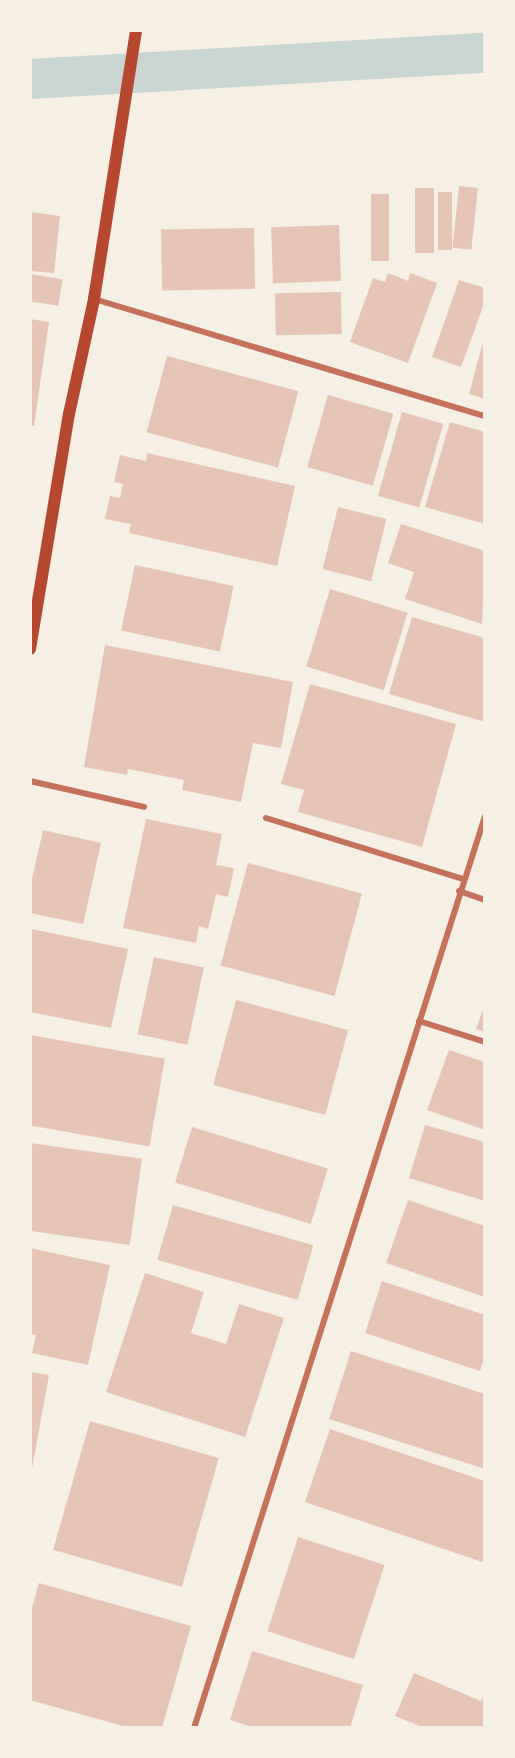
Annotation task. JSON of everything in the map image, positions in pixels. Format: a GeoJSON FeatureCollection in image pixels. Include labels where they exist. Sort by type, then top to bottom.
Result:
{"type":"FeatureCollection","features":[{"type":"Feature","properties":{"kind":"main road"},"geometry":{"type":"LineString","coordinates":[[30,649],[69,414],[94,299],[135,30]]}},
{"type":"Feature","properties":{"kind":"street"},"geometry":{"type":"LineString","coordinates":[[94,299],[485,416]]}},
{"type":"Feature","properties":{"kind":"street"},"geometry":{"type":"LineString","coordinates":[[30,781],[144,807]]}},
{"type":"Feature","properties":{"kind":"street"},"geometry":{"type":"LineString","coordinates":[[194,1728],[459,891],[485,816]]}},
{"type":"Feature","properties":{"kind":"street"},"geometry":{"type":"LineString","coordinates":[[266,818],[463,879]]}},
{"type":"Feature","properties":{"kind":"street"},"geometry":{"type":"LineString","coordinates":[[459,891],[485,900]]}},
{"type":"Feature","properties":{"kind":"street"},"geometry":{"type":"LineString","coordinates":[[419,1021],[485,1042]]}},
{"type":"Feature","properties":{"kind":"building"},"geometry":{"type":"Polygon","coordinates":[[[459,186],[478,188],[471,250],[453,248],[459,186]]]}},
{"type":"Feature","properties":{"kind":"building"},"geometry":{"type":"Polygon","coordinates":[[[415,188],[434,188],[434,253],[415,253],[415,188]]]}},
{"type":"Feature","properties":{"kind":"building"},"geometry":{"type":"Polygon","coordinates":[[[438,192],[452,192],[452,250],[438,250],[438,192]]]}},
{"type":"Feature","properties":{"kind":"building"},"geometry":{"type":"Polygon","coordinates":[[[371,194],[389,194],[389,261],[371,261],[371,194]]]}},
{"type":"Feature","properties":{"kind":"building"},"geometry":{"type":"Polygon","coordinates":[[[30,212],[60,216],[54,273],[30,271],[30,212]]]}},
{"type":"Feature","properties":{"kind":"building"},"geometry":{"type":"Polygon","coordinates":[[[339,225],[341,281],[273,283],[271,227],[339,225]]]}},
{"type":"Feature","properties":{"kind":"building"},"geometry":{"type":"Polygon","coordinates":[[[254,228],[255,289],[162,291],[161,230],[254,228]]]}},
{"type":"Feature","properties":{"kind":"building"},"geometry":{"type":"Polygon","coordinates":[[[388,273],[408,281],[410,273],[437,283],[408,363],[350,342],[373,278],[385,282],[388,273]]]}},
{"type":"Feature","properties":{"kind":"building"},"geometry":{"type":"Polygon","coordinates":[[[30,274],[63,279],[58,306],[30,301],[30,274]]]}},
{"type":"Feature","properties":{"kind":"building"},"geometry":{"type":"Polygon","coordinates":[[[459,280],[485,288],[485,301],[461,367],[432,357],[459,280]]]}},
{"type":"Feature","properties":{"kind":"building"},"geometry":{"type":"Polygon","coordinates":[[[341,292],[342,334],[276,335],[275,293],[341,292]]]}},
{"type":"Feature","properties":{"kind":"building"},"geometry":{"type":"Polygon","coordinates":[[[30,319],[49,322],[34,426],[30,425],[30,319]]]}},
{"type":"Feature","properties":{"kind":"building"},"geometry":{"type":"Polygon","coordinates":[[[485,338],[485,399],[469,394],[485,338]]]}},
{"type":"Feature","properties":{"kind":"building"},"geometry":{"type":"Polygon","coordinates":[[[167,356],[298,391],[278,468],[147,432],[167,356]]]}},
{"type":"Feature","properties":{"kind":"building"},"geometry":{"type":"Polygon","coordinates":[[[328,395],[393,414],[373,486],[307,467],[328,395]]]}},
{"type":"Feature","properties":{"kind":"building"},"geometry":{"type":"Polygon","coordinates":[[[402,412],[443,424],[419,507],[378,496],[402,412]]]}},
{"type":"Feature","properties":{"kind":"building"},"geometry":{"type":"Polygon","coordinates":[[[450,422],[485,432],[485,524],[425,507],[450,422]]]}},
{"type":"Feature","properties":{"kind":"building"},"geometry":{"type":"Polygon","coordinates":[[[147,453],[295,486],[277,566],[129,533],[131,524],[105,519],[110,496],[120,498],[123,484],[114,482],[120,455],[146,461],[147,453]]]}},
{"type":"Feature","properties":{"kind":"building"},"geometry":{"type":"Polygon","coordinates":[[[338,507],[387,519],[371,581],[323,569],[338,507]]]}},
{"type":"Feature","properties":{"kind":"building"},"geometry":{"type":"Polygon","coordinates":[[[401,524],[485,551],[482,624],[405,599],[414,572],[388,563],[401,524]]]}},
{"type":"Feature","properties":{"kind":"building"},"geometry":{"type":"Polygon","coordinates":[[[135,565],[234,586],[220,652],[121,631],[135,565]]]}},
{"type":"Feature","properties":{"kind":"building"},"geometry":{"type":"Polygon","coordinates":[[[330,589],[407,613],[384,690],[306,666],[330,589]]]}},
{"type":"Feature","properties":{"kind":"building"},"geometry":{"type":"Polygon","coordinates":[[[412,617],[485,638],[485,722],[389,694],[412,617]]]}},
{"type":"Feature","properties":{"kind":"building"},"geometry":{"type":"Polygon","coordinates":[[[105,645],[293,682],[281,748],[253,743],[241,802],[182,790],[184,780],[128,769],[127,775],[84,767],[105,645]]]}},
{"type":"Feature","properties":{"kind":"building"},"geometry":{"type":"Polygon","coordinates":[[[310,684],[456,724],[422,847],[298,812],[304,790],[281,784],[310,684]]]}},
{"type":"Feature","properties":{"kind":"building"},"geometry":{"type":"Polygon","coordinates":[[[146,819],[222,834],[216,865],[234,868],[228,897],[216,894],[208,929],[199,926],[196,943],[123,928],[146,819]]]}},
{"type":"Feature","properties":{"kind":"building"},"geometry":{"type":"Polygon","coordinates":[[[43,830],[101,843],[83,924],[30,913],[30,888],[43,830]]]}},
{"type":"Feature","properties":{"kind":"building"},"geometry":{"type":"Polygon","coordinates":[[[248,863],[362,894],[335,996],[221,965],[248,863]]]}},
{"type":"Feature","properties":{"kind":"building"},"geometry":{"type":"Polygon","coordinates":[[[32,929],[128,949],[111,1028],[30,1012],[32,929]]]}},
{"type":"Feature","properties":{"kind":"building"},"geometry":{"type":"Polygon","coordinates":[[[154,957],[204,968],[187,1045],[138,1034],[154,957]]]}},
{"type":"Feature","properties":{"kind":"building"},"geometry":{"type":"Polygon","coordinates":[[[236,1000],[348,1030],[325,1115],[213,1085],[236,1000]]]}},
{"type":"Feature","properties":{"kind":"building"},"geometry":{"type":"Polygon","coordinates":[[[485,1004],[485,1032],[476,1029],[485,1004]]]}},
{"type":"Feature","properties":{"kind":"building"},"geometry":{"type":"Polygon","coordinates":[[[30,1035],[165,1059],[149,1146],[30,1125],[30,1035]]]}},
{"type":"Feature","properties":{"kind":"building"},"geometry":{"type":"Polygon","coordinates":[[[449,1050],[485,1062],[485,1130],[427,1110],[449,1050]]]}},
{"type":"Feature","properties":{"kind":"building"},"geometry":{"type":"Polygon","coordinates":[[[425,1125],[485,1142],[485,1201],[409,1178],[425,1125]]]}},
{"type":"Feature","properties":{"kind":"building"},"geometry":{"type":"Polygon","coordinates":[[[192,1127],[328,1169],[311,1224],[175,1182],[192,1127]]]}},
{"type":"Feature","properties":{"kind":"building"},"geometry":{"type":"Polygon","coordinates":[[[30,1143],[142,1159],[130,1245],[30,1231],[30,1143]]]}},
{"type":"Feature","properties":{"kind":"building"},"geometry":{"type":"Polygon","coordinates":[[[408,1200],[485,1226],[485,1297],[386,1263],[408,1200]]]}},
{"type":"Feature","properties":{"kind":"building"},"geometry":{"type":"Polygon","coordinates":[[[173,1205],[313,1245],[298,1300],[157,1260],[173,1205]]]}},
{"type":"Feature","properties":{"kind":"building"},"geometry":{"type":"Polygon","coordinates":[[[30,1248],[110,1265],[88,1365],[32,1353],[36,1335],[30,1334],[30,1248]]]}},
{"type":"Feature","properties":{"kind":"building"},"geometry":{"type":"Polygon","coordinates":[[[145,1273],[204,1292],[191,1333],[226,1344],[239,1304],[284,1318],[245,1437],[106,1392],[145,1273]]]}},
{"type":"Feature","properties":{"kind":"building"},"geometry":{"type":"Polygon","coordinates":[[[382,1281],[485,1315],[485,1356],[480,1371],[365,1333],[382,1281]]]}},
{"type":"Feature","properties":{"kind":"building"},"geometry":{"type":"Polygon","coordinates":[[[351,1351],[485,1394],[485,1469],[329,1419],[351,1351]]]}},
{"type":"Feature","properties":{"kind":"building"},"geometry":{"type":"Polygon","coordinates":[[[30,1372],[49,1375],[31,1474],[30,1474],[30,1372]]]}},
{"type":"Feature","properties":{"kind":"building"},"geometry":{"type":"Polygon","coordinates":[[[90,1421],[219,1458],[182,1587],[53,1550],[90,1421]]]}},
{"type":"Feature","properties":{"kind":"building"},"geometry":{"type":"Polygon","coordinates":[[[330,1429],[485,1481],[485,1563],[305,1502],[330,1429]]]}},
{"type":"Feature","properties":{"kind":"building"},"geometry":{"type":"Polygon","coordinates":[[[298,1537],[385,1565],[354,1659],[267,1631],[298,1537]]]}},
{"type":"Feature","properties":{"kind":"building"},"geometry":{"type":"Polygon","coordinates":[[[39,1583],[191,1626],[162,1728],[130,1728],[30,1700],[30,1615],[39,1583]]]}},
{"type":"Feature","properties":{"kind":"building"},"geometry":{"type":"Polygon","coordinates":[[[252,1651],[363,1685],[350,1728],[255,1728],[230,1720],[252,1651]]]}},
{"type":"Feature","properties":{"kind":"building"},"geometry":{"type":"Polygon","coordinates":[[[414,1673],[481,1701],[485,1691],[485,1728],[425,1728],[395,1716],[414,1673]]]}},
{"type":"Feature","properties":{"kind":"waterway"},"geometry":{"type":"LineString","coordinates":[[30,79],[485,53]]}}]}
